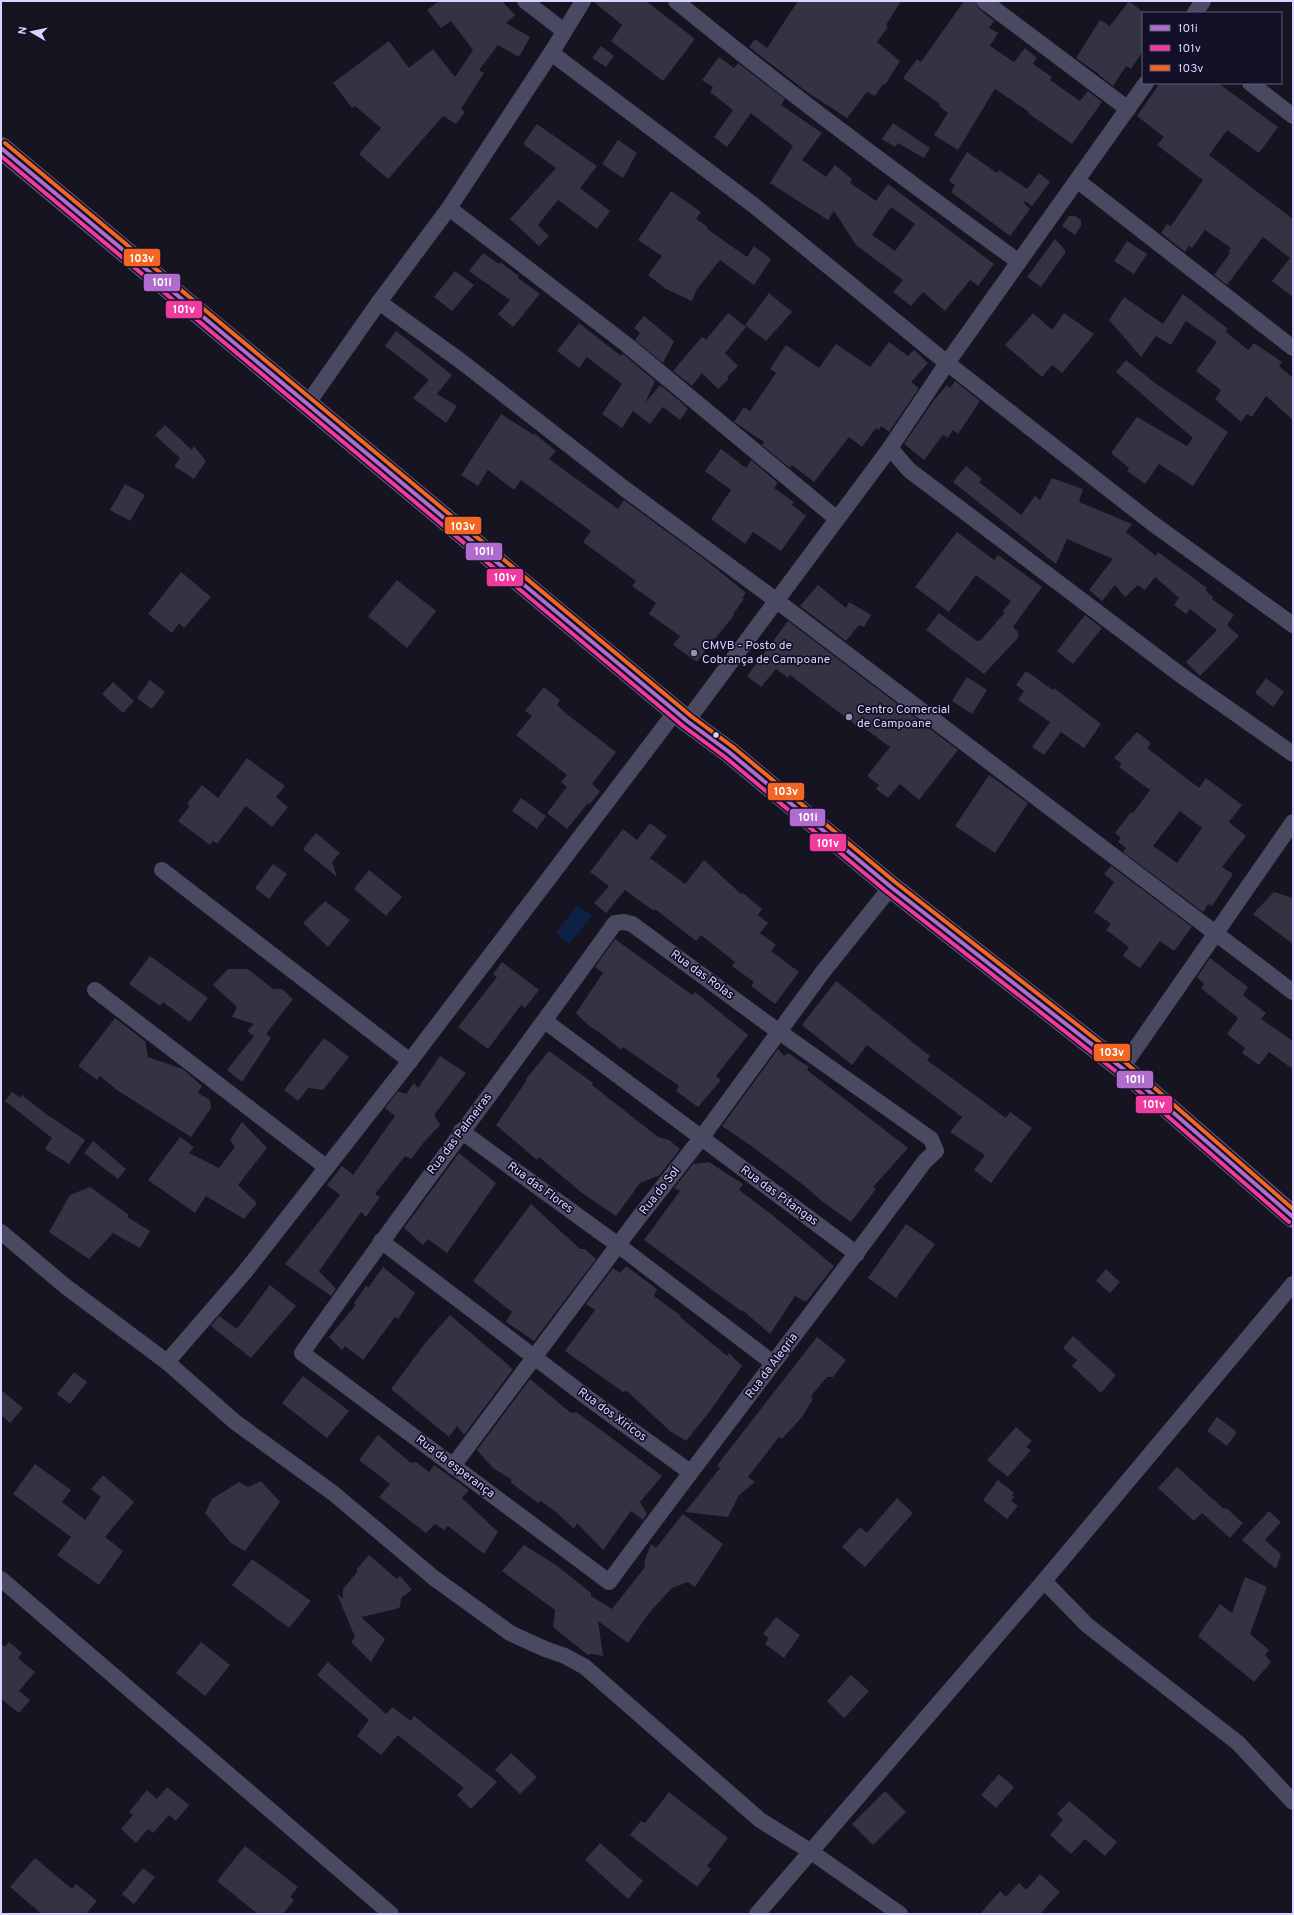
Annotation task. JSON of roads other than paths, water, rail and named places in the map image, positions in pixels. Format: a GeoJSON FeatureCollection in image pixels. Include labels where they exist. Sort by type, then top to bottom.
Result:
{"type":"FeatureCollection","features":[{"type":"Feature","properties":{"kind":"main road"},"geometry":{"type":"LineString","coordinates":[[1,148],[682,716],[729,752],[891,887],[1122,1068],[1293,1217]]}},
{"type":"Feature","properties":{"kind":"street"},"geometry":{"type":"LineString","coordinates":[[525,1],[564,31]]}},
{"type":"Feature","properties":{"kind":"street"},"geometry":{"type":"LineString","coordinates":[[308,403],[379,302],[449,208],[553,50],[583,1]]}},
{"type":"Feature","properties":{"kind":"street"},"geometry":{"type":"LineString","coordinates":[[676,1],[733,48],[879,160],[1019,262]]}},
{"type":"Feature","properties":{"kind":"street"},"geometry":{"type":"LineString","coordinates":[[984,1],[1128,109]]}},
{"type":"Feature","properties":{"kind":"street"},"geometry":{"type":"LineString","coordinates":[[1196,12],[1203,1]]}},
{"type":"Feature","properties":{"kind":"street"},"geometry":{"type":"LineString","coordinates":[[553,50],[554,55],[752,204],[947,363],[1152,523],[1293,625]]}},
{"type":"Feature","properties":{"kind":"street"},"geometry":{"type":"LineString","coordinates":[[167,1362],[244,1273],[682,716],[777,601],[890,448],[947,363],[1078,181],[1145,84]]}},
{"type":"Feature","properties":{"kind":"street"},"geometry":{"type":"LineString","coordinates":[[1251,84],[1293,116]]}},
{"type":"Feature","properties":{"kind":"street"},"geometry":{"type":"LineString","coordinates":[[1078,181],[1293,348]]}},
{"type":"Feature","properties":{"kind":"street"},"geometry":{"type":"LineString","coordinates":[[449,208],[627,345],[837,519]]}},
{"type":"Feature","properties":{"kind":"street"},"geometry":{"type":"LineString","coordinates":[[379,302],[462,362],[625,489],[777,601],[1293,992]]}},
{"type":"Feature","properties":{"kind":"street"},"geometry":{"type":"LineString","coordinates":[[890,448],[909,470],[1182,676],[1293,754]]}},
{"type":"Feature","properties":{"kind":"street"},"geometry":{"type":"LineString","coordinates":[[1122,1068],[1293,822]]}},
{"type":"Feature","properties":{"kind":"street"},"geometry":{"type":"LineString","coordinates":[[162,870],[410,1061]]}},
{"type":"Feature","properties":{"kind":"street","name":"Rua do Sol"},"geometry":{"type":"LineString","coordinates":[[454,1466],[534,1357],[702,1137],[778,1031],[891,887]]}},
{"type":"Feature","properties":{"kind":"street","name":"Rua das Rolas"},"geometry":{"type":"LineString","coordinates":[[624,922],[632,924],[778,1031],[931,1139],[936,1151]]}},
{"type":"Feature","properties":{"kind":"street","name":"Rua das Palmeiras"},"geometry":{"type":"LineString","coordinates":[[302,1353],[461,1131],[545,1021],[615,923],[624,922]]}},
{"type":"Feature","properties":{"kind":"street"},"geometry":{"type":"LineString","coordinates":[[95,990],[326,1167]]}},
{"type":"Feature","properties":{"kind":"street","name":"Rua das Pitangas"},"geometry":{"type":"LineString","coordinates":[[545,1021],[702,1137],[737,1166],[857,1254]]}},
{"type":"Feature","properties":{"kind":"street","name":"Rua das Flores"},"geometry":{"type":"LineString","coordinates":[[461,1131],[618,1246],[773,1363]]}},
{"type":"Feature","properties":{"kind":"street","name":"Rua da Alegria"},"geometry":{"type":"LineString","coordinates":[[609,1582],[690,1472],[857,1254],[925,1161],[936,1151]]}},
{"type":"Feature","properties":{"kind":"street"},"geometry":{"type":"LineString","coordinates":[[1,1232],[65,1286],[167,1362],[235,1422],[333,1493],[434,1578],[510,1633],[545,1649],[566,1656],[585,1667],[760,1820],[810,1851],[900,1914]]}},
{"type":"Feature","properties":{"kind":"street","name":"Rua dos Xiricos"},"geometry":{"type":"LineString","coordinates":[[381,1241],[534,1357],[690,1472]]}},
{"type":"Feature","properties":{"kind":"street"},"geometry":{"type":"LineString","coordinates":[[757,1914],[1044,1581],[1293,1284]]}},
{"type":"Feature","properties":{"kind":"street","name":"Rua da esperança"},"geometry":{"type":"LineString","coordinates":[[302,1353],[609,1582]]}},
{"type":"Feature","properties":{"kind":"street"},"geometry":{"type":"LineString","coordinates":[[1,1579],[391,1914]]}},
{"type":"Feature","properties":{"kind":"street"},"geometry":{"type":"LineString","coordinates":[[1044,1581],[1092,1629],[1238,1743],[1293,1802]]}},
{"type":"Feature","properties":{"kind":"water"},"geometry":{"type":"Polygon","coordinates":[[[577,905],[592,916],[569,944],[556,933],[577,905]]]}},
{"type":"Feature","properties":{"kind":"place","name":"CMVB - Posto de Cobrança de Campoane"},"geometry":{"type":"Point","coordinates":[694,653]}},
{"type":"Feature","properties":{"kind":"place","name":"Centro Comercial de Campoane"},"geometry":{"type":"Point","coordinates":[849,717]}}]}
